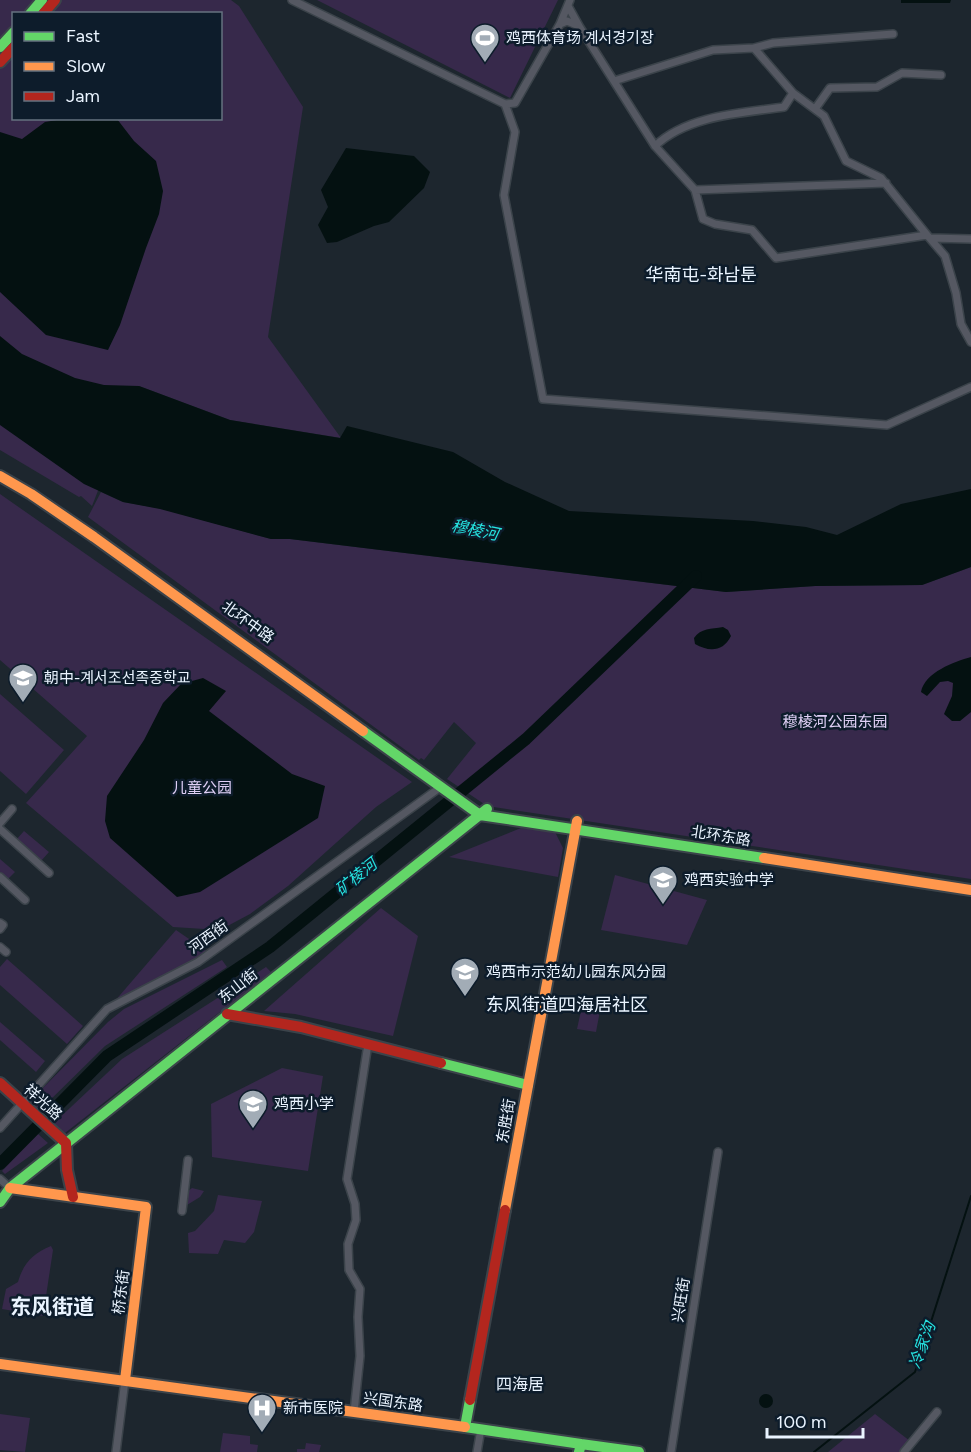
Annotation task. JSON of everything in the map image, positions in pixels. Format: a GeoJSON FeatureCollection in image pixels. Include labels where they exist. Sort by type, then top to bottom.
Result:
{"type":"FeatureCollection","features":[{"type":"Feature","properties":{"kind":"main road"},"geometry":{"type":"LineString","coordinates":[[33,12],[49,1]]}},
{"type":"Feature","properties":{"kind":"main road"},"geometry":{"type":"LineString","coordinates":[[0,47],[12,34]]}},
{"type":"Feature","properties":{"kind":"main road"},"geometry":{"type":"LineString","coordinates":[[0,62],[12,49]]}},
{"type":"Feature","properties":{"kind":"main road","name":"北环中路"},"geometry":{"type":"LineString","coordinates":[[0,469],[65,508],[443,785]]}},
{"type":"Feature","properties":{"kind":"main road","name":"北环中路"},"geometry":{"type":"LineString","coordinates":[[0,476],[94,537],[472,805]]}},
{"type":"Feature","properties":{"kind":"main road","name":"北环东路"},"geometry":{"type":"LineString","coordinates":[[472,805],[484,812],[971,881]]}},
{"type":"Feature","properties":{"kind":"main road","name":"东山街"},"geometry":{"type":"LineString","coordinates":[[0,1202],[6,1184],[66,1143],[484,812]]}},
{"type":"Feature","properties":{"kind":"main road","name":"北环东路"},"geometry":{"type":"LineString","coordinates":[[576,825],[971,890]]}},
{"type":"Feature","properties":{"kind":"main road","name":"东胜街"},"geometry":{"type":"LineString","coordinates":[[465,1427],[576,825]]}},
{"type":"Feature","properties":{"kind":"main road"},"geometry":{"type":"LineString","coordinates":[[227,1014],[301,1027],[528,1085]]}},
{"type":"Feature","properties":{"kind":"main road","name":"祥光路"},"geometry":{"type":"LineString","coordinates":[[0,1083],[66,1143]]}},
{"type":"Feature","properties":{"kind":"main road"},"geometry":{"type":"LineString","coordinates":[[6,1184],[73,1197],[66,1143]]}},
{"type":"Feature","properties":{"kind":"main road","name":"桥东街"},"geometry":{"type":"LineString","coordinates":[[73,1197],[146,1207],[125,1380]]}},
{"type":"Feature","properties":{"kind":"main road","name":"兴国东路"},"geometry":{"type":"LineString","coordinates":[[0,1364],[481,1429],[579,1449],[639,1452]]}},
{"type":"Feature","properties":{"kind":"street"},"geometry":{"type":"LineString","coordinates":[[292,0],[505,104],[515,103],[560,24],[569,3]]}},
{"type":"Feature","properties":{"kind":"street"},"geometry":{"type":"LineString","coordinates":[[569,3],[579,26],[655,146],[695,190],[703,219],[715,224],[752,230],[776,258],[928,237],[971,238]]}},
{"type":"Feature","properties":{"kind":"street"},"geometry":{"type":"LineString","coordinates":[[560,24],[567,21],[579,26]]}},
{"type":"Feature","properties":{"kind":"street"},"geometry":{"type":"LineString","coordinates":[[614,81],[713,50],[893,34]]}},
{"type":"Feature","properties":{"kind":"street"},"geometry":{"type":"LineString","coordinates":[[754,48],[793,93],[824,116],[846,161],[881,178],[945,256],[956,292],[961,324],[971,342]]}},
{"type":"Feature","properties":{"kind":"street"},"geometry":{"type":"LineString","coordinates":[[815,109],[830,88],[877,87],[902,73],[941,75]]}},
{"type":"Feature","properties":{"kind":"street"},"geometry":{"type":"LineString","coordinates":[[655,146],[663,138],[702,121],[733,113],[784,107],[793,93]]}},
{"type":"Feature","properties":{"kind":"street"},"geometry":{"type":"LineString","coordinates":[[505,104],[515,132],[504,195],[543,399],[887,425],[971,387]]}},
{"type":"Feature","properties":{"kind":"street"},"geometry":{"type":"LineString","coordinates":[[695,190],[886,183]]}},
{"type":"Feature","properties":{"kind":"street","name":"河西街"},"geometry":{"type":"LineString","coordinates":[[0,1128],[107,1009],[198,962],[443,785]]}},
{"type":"Feature","properties":{"kind":"street"},"geometry":{"type":"LineString","coordinates":[[0,823],[12,809]]}},
{"type":"Feature","properties":{"kind":"street"},"geometry":{"type":"LineString","coordinates":[[0,829],[50,873]]}},
{"type":"Feature","properties":{"kind":"street"},"geometry":{"type":"LineString","coordinates":[[0,877],[25,900]]}},
{"type":"Feature","properties":{"kind":"street"},"geometry":{"type":"LineString","coordinates":[[0,923],[3,926],[0,929]]}},
{"type":"Feature","properties":{"kind":"street"},"geometry":{"type":"LineString","coordinates":[[354,1412],[360,1356],[358,1317],[360,1289],[350,1270],[348,1244],[356,1220],[355,1204],[347,1179],[368,1044]]}},
{"type":"Feature","properties":{"kind":"street","name":"兴旺街"},"geometry":{"type":"LineString","coordinates":[[671,1452],[718,1152]]}},
{"type":"Feature","properties":{"kind":"street"},"geometry":{"type":"LineString","coordinates":[[182,1211],[188,1160]]}},
{"type":"Feature","properties":{"kind":"street"},"geometry":{"type":"LineString","coordinates":[[116,1452],[125,1380]]}},
{"type":"Feature","properties":{"kind":"street"},"geometry":{"type":"LineString","coordinates":[[904,1452],[937,1412]]}},
{"type":"Feature","properties":{"kind":"street"},"geometry":{"type":"LineString","coordinates":[[477,1452],[481,1429]]}},
{"type":"Feature","properties":{"kind":"green space"},"geometry":{"type":"Polygon","coordinates":[[[0,0],[231,0],[239,6],[303,107],[268,337],[341,438],[230,420],[139,386],[92,506],[81,496],[79,497],[0,450],[0,0]]]}},
{"type":"Feature","properties":{"kind":"green space","name":"鸡西体育场 계서경기장"},"geometry":{"type":"Polygon","coordinates":[[[317,0],[558,0],[510,98],[317,0]]]}},
{"type":"Feature","properties":{"kind":"green space","name":"穆棱河公园东园"},"geometry":{"type":"Polygon","coordinates":[[[101,492],[123,502],[163,509],[271,539],[290,539],[726,592],[815,586],[922,585],[971,567],[971,879],[487,806],[447,779],[476,743],[454,722],[424,760],[421,758],[419,760],[88,517],[101,492]]]}},
{"type":"Feature","properties":{"kind":"green space","name":"儿童公园"},"geometry":{"type":"Polygon","coordinates":[[[0,494],[412,782],[376,807],[288,886],[250,914],[220,930],[173,927],[26,803],[87,736],[0,660],[0,494]]]}},
{"type":"Feature","properties":{"kind":"green space"},"geometry":{"type":"Polygon","coordinates":[[[0,694],[64,750],[26,794],[0,771],[0,694]]]}},
{"type":"Feature","properties":{"kind":"green space"},"geometry":{"type":"Polygon","coordinates":[[[521,828],[555,832],[563,848],[558,877],[449,857],[521,828]]]}},
{"type":"Feature","properties":{"kind":"green space"},"geometry":{"type":"Polygon","coordinates":[[[24,831],[49,852],[41,861],[16,840],[24,831]]]}},
{"type":"Feature","properties":{"kind":"green space"},"geometry":{"type":"Polygon","coordinates":[[[0,859],[15,872],[7,880],[0,873],[0,859]]]}},
{"type":"Feature","properties":{"kind":"green space"},"geometry":{"type":"Polygon","coordinates":[[[615,875],[707,900],[687,945],[601,930],[615,875]]]}},
{"type":"Feature","properties":{"kind":"green space"},"geometry":{"type":"Polygon","coordinates":[[[381,908],[418,936],[393,1036],[295,1014],[264,1011],[381,908]]]}},
{"type":"Feature","properties":{"kind":"green space"},"geometry":{"type":"Polygon","coordinates":[[[176,930],[208,952],[195,961],[114,1002],[176,930]]]}},
{"type":"Feature","properties":{"kind":"green space"},"geometry":{"type":"Polygon","coordinates":[[[7,959],[83,1026],[67,1044],[0,985],[0,967],[7,959]]]}},
{"type":"Feature","properties":{"kind":"green space"},"geometry":{"type":"Polygon","coordinates":[[[222,960],[227,967],[105,1046],[40,1110],[30,1101],[108,1022],[124,1009],[222,960]]]}},
{"type":"Feature","properties":{"kind":"green space"},"geometry":{"type":"Polygon","coordinates":[[[266,967],[271,972],[65,1133],[54,1123],[122,1059],[266,967]]]}},
{"type":"Feature","properties":{"kind":"green space"},"geometry":{"type":"Polygon","coordinates":[[[584,997],[602,1000],[596,1032],[577,1029],[584,997]]]}},
{"type":"Feature","properties":{"kind":"green space"},"geometry":{"type":"Polygon","coordinates":[[[0,1022],[45,1061],[36,1072],[0,1040],[0,1022]]]}},
{"type":"Feature","properties":{"kind":"green space","name":"鸡西小学"},"geometry":{"type":"Polygon","coordinates":[[[282,1068],[323,1076],[308,1171],[212,1157],[211,1104],[282,1068]]]}},
{"type":"Feature","properties":{"kind":"green space"},"geometry":{"type":"Polygon","coordinates":[[[38,1134],[48,1143],[5,1174],[2,1171],[38,1134]]]}},
{"type":"Feature","properties":{"kind":"green space"},"geometry":{"type":"Polygon","coordinates":[[[192,1188],[204,1191],[200,1197],[187,1205],[187,1192],[192,1188]]]}},
{"type":"Feature","properties":{"kind":"green space"},"geometry":{"type":"Polygon","coordinates":[[[218,1195],[262,1201],[254,1232],[245,1243],[224,1240],[218,1254],[189,1253],[188,1233],[195,1231],[214,1211],[218,1195]]]}},
{"type":"Feature","properties":{"kind":"green space"},"geometry":{"type":"Polygon","coordinates":[[[51,1246],[53,1250],[43,1316],[2,1309],[6,1289],[18,1282],[26,1265],[34,1256],[51,1246]]]}},
{"type":"Feature","properties":{"kind":"green space"},"geometry":{"type":"Polygon","coordinates":[[[0,1414],[30,1418],[25,1452],[0,1450],[0,1414]]]}},
{"type":"Feature","properties":{"kind":"green space"},"geometry":{"type":"Polygon","coordinates":[[[875,1414],[910,1441],[901,1452],[828,1452],[875,1414]]]}},
{"type":"Feature","properties":{"kind":"green space"},"geometry":{"type":"Polygon","coordinates":[[[223,1433],[250,1436],[250,1444],[258,1445],[257,1452],[220,1452],[223,1433]]]}},
{"type":"Feature","properties":{"kind":"green space"},"geometry":{"type":"Polygon","coordinates":[[[306,1443],[321,1445],[319,1452],[297,1452],[297,1449],[305,1449],[306,1443]]]}},
{"type":"Feature","properties":{"kind":"water"},"geometry":{"type":"Polygon","coordinates":[[[901,0],[951,0],[950,3],[901,3],[901,0]]]}},
{"type":"Feature","properties":{"kind":"water"},"geometry":{"type":"Polygon","coordinates":[[[118,120],[134,141],[156,161],[163,191],[159,214],[120,325],[108,350],[46,335],[0,292],[0,132],[22,139],[45,122],[118,120]]]}},
{"type":"Feature","properties":{"kind":"water"},"geometry":{"type":"Polygon","coordinates":[[[346,148],[414,156],[430,172],[424,188],[389,222],[337,242],[327,243],[318,225],[328,207],[321,190],[346,148]]]}},
{"type":"Feature","properties":{"kind":"water","name":"穆棱河"},"geometry":{"type":"Polygon","coordinates":[[[0,336],[22,354],[75,378],[104,385],[139,386],[230,420],[340,438],[347,426],[453,452],[505,482],[569,511],[753,521],[806,527],[837,535],[901,504],[971,489],[971,567],[922,585],[815,586],[726,592],[290,539],[271,539],[160,509],[123,502],[84,484],[0,425],[0,336]]]}},
{"type":"Feature","properties":{"kind":"water"},"geometry":{"type":"Polygon","coordinates":[[[723,627],[731,636],[720,648],[710,649],[695,644],[694,638],[700,632],[723,627]]]}},
{"type":"Feature","properties":{"kind":"water"},"geometry":{"type":"Polygon","coordinates":[[[971,657],[971,712],[960,721],[952,721],[944,714],[952,696],[953,683],[940,682],[927,696],[921,692],[934,673],[971,657]]]}},
{"type":"Feature","properties":{"kind":"water"},"geometry":{"type":"Polygon","coordinates":[[[203,678],[226,691],[209,711],[292,774],[325,786],[318,818],[200,892],[177,897],[110,838],[105,821],[107,796],[144,740],[163,703],[181,684],[203,678]]]}},
{"type":"Feature","properties":{"kind":"water"},"geometry":{"type":"Polygon","coordinates":[[[766,1394],[771,1396],[773,1401],[771,1406],[766,1408],[761,1406],[759,1401],[761,1396],[766,1394]]]}},
{"type":"Feature","properties":{"kind":"waterway","name":"矿棱河"},"geometry":{"type":"LineString","coordinates":[[0,1164],[107,1056],[270,947],[526,739],[696,576]]}},
{"type":"Feature","properties":{"kind":"waterway","name":"冷家沟"},"geometry":{"type":"LineString","coordinates":[[814,1452],[915,1372],[971,1196]]}},
{"type":"Feature","properties":{"kind":"traffic: fast"},"geometry":{"type":"LineString","coordinates":[[32,12],[42,0]]}},
{"type":"Feature","properties":{"kind":"traffic: fast"},"geometry":{"type":"LineString","coordinates":[[0,47],[12,34]]}},
{"type":"Feature","properties":{"kind":"traffic: fast"},"geometry":{"type":"LineString","coordinates":[[363,731],[480,815],[764,858]]}},
{"type":"Feature","properties":{"kind":"traffic: fast"},"geometry":{"type":"LineString","coordinates":[[0,1202],[10,1188],[487,809]]}},
{"type":"Feature","properties":{"kind":"traffic: fast"},"geometry":{"type":"LineString","coordinates":[[441,1063],[528,1085]]}},
{"type":"Feature","properties":{"kind":"traffic: fast"},"geometry":{"type":"LineString","coordinates":[[470,1400],[465,1427],[581,1444],[579,1452]]}},
{"type":"Feature","properties":{"kind":"traffic: fast"},"geometry":{"type":"LineString","coordinates":[[581,1444],[639,1452]]}},
{"type":"Feature","properties":{"kind":"traffic: slow"},"geometry":{"type":"LineString","coordinates":[[0,476],[94,537],[363,731]]}},
{"type":"Feature","properties":{"kind":"traffic: slow"},"geometry":{"type":"LineString","coordinates":[[505,1210],[577,821]]}},
{"type":"Feature","properties":{"kind":"traffic: slow"},"geometry":{"type":"LineString","coordinates":[[764,858],[971,890]]}},
{"type":"Feature","properties":{"kind":"traffic: slow"},"geometry":{"type":"LineString","coordinates":[[10,1188],[146,1207],[125,1380]]}},
{"type":"Feature","properties":{"kind":"traffic: slow"},"geometry":{"type":"LineString","coordinates":[[0,1364],[465,1427]]}},
{"type":"Feature","properties":{"kind":"traffic: jam"},"geometry":{"type":"LineString","coordinates":[[45,12],[55,0]]}},
{"type":"Feature","properties":{"kind":"traffic: jam"},"geometry":{"type":"LineString","coordinates":[[0,62],[12,49]]}},
{"type":"Feature","properties":{"kind":"traffic: jam"},"geometry":{"type":"LineString","coordinates":[[227,1014],[301,1027],[441,1063]]}},
{"type":"Feature","properties":{"kind":"traffic: jam"},"geometry":{"type":"LineString","coordinates":[[0,1083],[66,1143],[67,1170],[73,1197]]}},
{"type":"Feature","properties":{"kind":"traffic: jam"},"geometry":{"type":"LineString","coordinates":[[470,1400],[505,1210]]}},
{"type":"Feature","properties":{"kind":"place","name":"鸡西体育场 계서경기장"},"geometry":{"type":"Point","coordinates":[485,64]}},
{"type":"Feature","properties":{"kind":"place","name":"朝中-계서조선족중학교"},"geometry":{"type":"Point","coordinates":[23,704]}},
{"type":"Feature","properties":{"kind":"place","name":"鸡西实验中学"},"geometry":{"type":"Point","coordinates":[663,906]}},
{"type":"Feature","properties":{"kind":"place","name":"鸡西市示范幼儿园东风分园"},"geometry":{"type":"Point","coordinates":[465,998]}},
{"type":"Feature","properties":{"kind":"place","name":"鸡西小学"},"geometry":{"type":"Point","coordinates":[253,1130]}},
{"type":"Feature","properties":{"kind":"place","name":"新市医院"},"geometry":{"type":"Point","coordinates":[262,1434]}},
{"type":"Feature","properties":{"kind":"district","name":"华南屯-화남툰"},"geometry":{"type":"Point","coordinates":[701,275]}},
{"type":"Feature","properties":{"kind":"district","name":"东风街道四海居社区"},"geometry":{"type":"Point","coordinates":[567,1005]}},
{"type":"Feature","properties":{"kind":"district","name":"东风街道"},"geometry":{"type":"Point","coordinates":[52,1306]}},
{"type":"Feature","properties":{"kind":"district","name":"四海居"},"geometry":{"type":"Point","coordinates":[520,1384]}}]}
